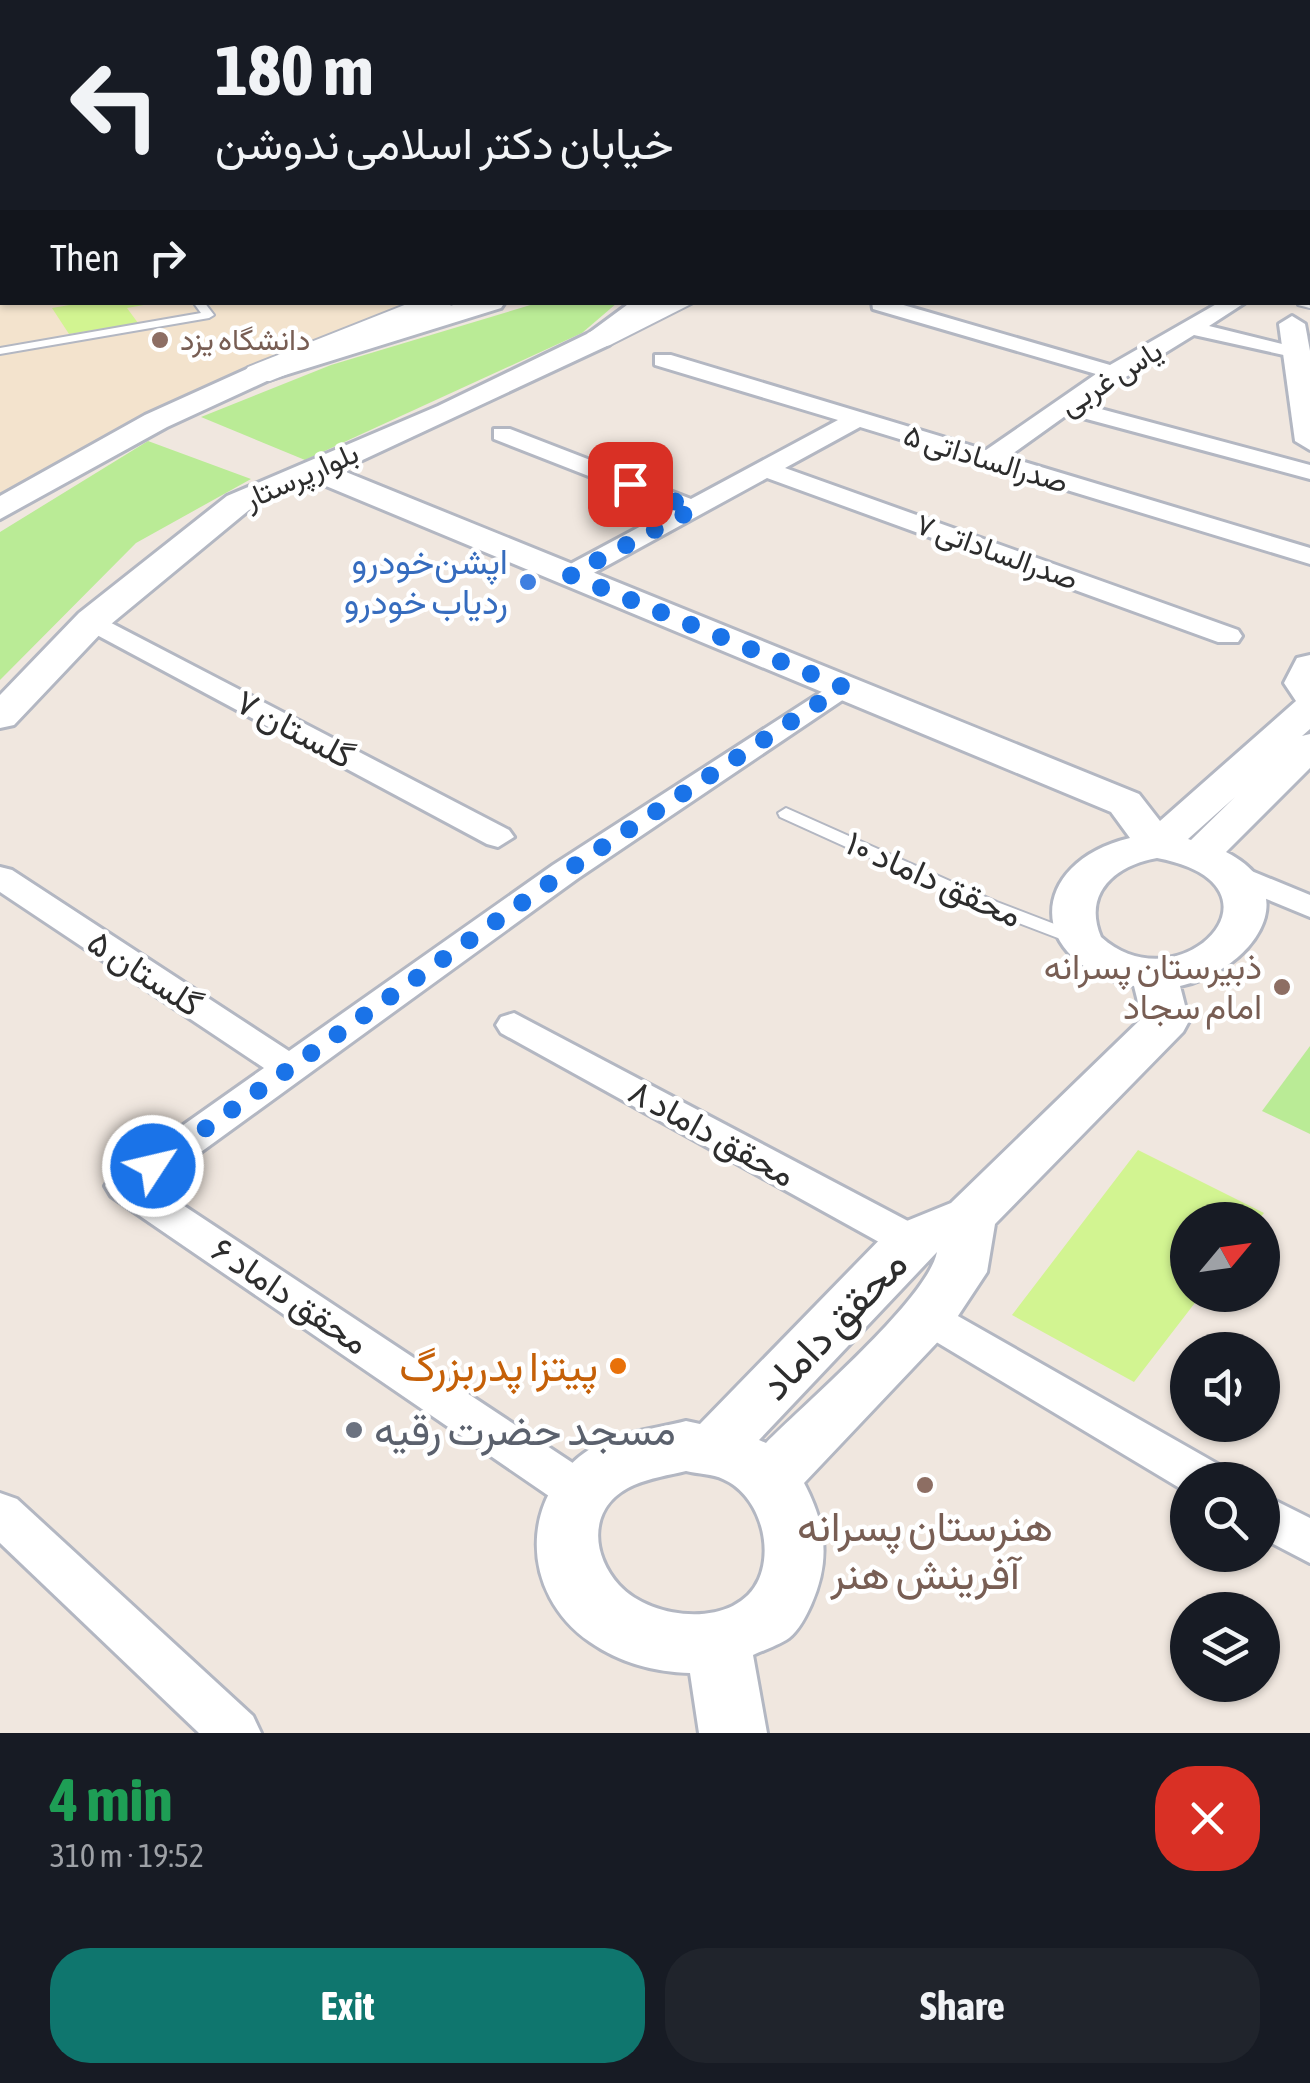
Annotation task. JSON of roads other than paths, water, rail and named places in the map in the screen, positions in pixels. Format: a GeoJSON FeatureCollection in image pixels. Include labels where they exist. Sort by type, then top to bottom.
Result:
{"type":"FeatureCollection","features":[{"type":"Feature","properties":{"kind":"main road"},"geometry":{"type":"LineString","coordinates":[[258,374],[432,305]]}},
{"type":"Feature","properties":{"kind":"main road"},"geometry":{"type":"LineString","coordinates":[[599,340],[675,305]]}},
{"type":"Feature","properties":{"kind":"street"},"geometry":{"type":"LineString","coordinates":[[0,508],[156,421],[258,374],[482,305]]}},
{"type":"Feature","properties":{"kind":"street","name":"بلوارپرستار"},"geometry":{"type":"LineString","coordinates":[[0,717],[92,621],[238,503],[599,340],[644,305]]}},
{"type":"Feature","properties":{"kind":"street"},"geometry":{"type":"LineString","coordinates":[[883,305],[1114,372]]}},
{"type":"Feature","properties":{"kind":"street","name":"یاس غربی"},"geometry":{"type":"LineString","coordinates":[[988,460],[1114,372],[1231,305]]}},
{"type":"Feature","properties":{"kind":"street"},"geometry":{"type":"LineString","coordinates":[[1275,305],[1303,318]]}},
{"type":"Feature","properties":{"kind":"street"},"geometry":{"type":"LineString","coordinates":[[1193,328],[1303,318]]}},
{"type":"Feature","properties":{"kind":"street"},"geometry":{"type":"LineString","coordinates":[[1303,318],[1310,440]]}},
{"type":"Feature","properties":{"kind":"street","name":"صدرالساداتی ۵"},"geometry":{"type":"LineString","coordinates":[[662,360],[1310,556]]}},
{"type":"Feature","properties":{"kind":"street"},"geometry":{"type":"LineString","coordinates":[[1064,406],[1310,472]]}},
{"type":"Feature","properties":{"kind":"street"},"geometry":{"type":"LineString","coordinates":[[570,575],[856,420]]}},
{"type":"Feature","properties":{"kind":"street"},"geometry":{"type":"LineString","coordinates":[[502,434],[694,509]]}},
{"type":"Feature","properties":{"kind":"street","name":"صدرالساداتی ۷"},"geometry":{"type":"LineString","coordinates":[[765,469],[1228,636]]}},
{"type":"Feature","properties":{"kind":"street"},"geometry":{"type":"LineString","coordinates":[[314,470],[1125,804],[1157,845],[1218,864],[1310,907]]}},
{"type":"Feature","properties":{"kind":"street","name":"گلستان ۷"},"geometry":{"type":"LineString","coordinates":[[92,621],[498,837]]}},
{"type":"Feature","properties":{"kind":"street"},"geometry":{"type":"LineString","coordinates":[[1310,666],[1304,683],[1310,694]]}},
{"type":"Feature","properties":{"kind":"street","name":"محقق داماد ۶"},"geometry":{"type":"LineString","coordinates":[[581,1492],[126,1186],[565,872],[843,687]]}},
{"type":"Feature","properties":{"kind":"street"},"geometry":{"type":"LineString","coordinates":[[1218,864],[1248,896],[1250,914],[1235,939],[1200,966],[1154,974],[1128,971],[1094,956],[1082,941],[1073,905],[1090,870],[1114,855],[1157,845],[1310,709]]}},
{"type":"Feature","properties":{"kind":"street"},"geometry":{"type":"LineString","coordinates":[[1218,864],[1310,746]]}},
{"type":"Feature","properties":{"kind":"street","name":"گلستان ۵"},"geometry":{"type":"LineString","coordinates":[[0,877],[291,1069]]}},
{"type":"Feature","properties":{"kind":"street","name":"محقق داماد"},"geometry":{"type":"LineString","coordinates":[[710,1452],[910,1241],[970,1217],[1166,1020],[1154,974]]}},
{"type":"Feature","properties":{"kind":"street","name":"محقق داماد ۸"},"geometry":{"type":"LineString","coordinates":[[514,1025],[910,1241]]}},
{"type":"Feature","properties":{"kind":"street","name":"محقق داماد"},"geometry":{"type":"LineString","coordinates":[[768,1480],[928,1316],[960,1272],[970,1217]]}},
{"type":"Feature","properties":{"kind":"street"},"geometry":{"type":"LineString","coordinates":[[928,1316],[1175,1462]]}},
{"type":"Feature","properties":{"kind":"street"},"geometry":{"type":"LineString","coordinates":[[686,1446],[710,1452],[745,1460],[768,1480],[793,1526],[796,1556],[790,1584],[774,1611],[749,1633],[719,1647],[679,1652],[639,1645],[604,1628],[579,1600],[564,1564],[564,1527],[581,1492],[608,1466],[646,1450],[686,1446]]}},
{"type":"Feature","properties":{"kind":"street"},"geometry":{"type":"LineString","coordinates":[[0,1513],[235,1733]]}},
{"type":"Feature","properties":{"kind":"street"},"geometry":{"type":"LineString","coordinates":[[1280,1524],[1310,1542]]}},
{"type":"Feature","properties":{"kind":"street"},"geometry":{"type":"LineString","coordinates":[[719,1647],[733,1733]]}},
{"type":"Feature","properties":{"kind":"lane"},"geometry":{"type":"LineString","coordinates":[[0,352],[209,314],[201,305]]}},
{"type":"Feature","properties":{"kind":"lane","name":"محقق داماد ۱۰"},"geometry":{"type":"LineString","coordinates":[[786,814],[990,906],[1082,941]]}},
{"type":"Feature","properties":{"kind":"place","name":"دانشگاه یزد"},"geometry":{"type":"Point","coordinates":[160,340]}},
{"type":"Feature","properties":{"kind":"place","name":"اپشن‌خودرو ردیاب خودرو"},"geometry":{"type":"Point","coordinates":[528,582]}},
{"type":"Feature","properties":{"kind":"place","name":"ذبیرستان پسرانه امام سجاد"},"geometry":{"type":"Point","coordinates":[1282,987]}},
{"type":"Feature","properties":{"kind":"place","name":"پیتزا پدربزرگ"},"geometry":{"type":"Point","coordinates":[618,1366]}},
{"type":"Feature","properties":{"kind":"place","name":"مسجد حضرت رقیه"},"geometry":{"type":"Point","coordinates":[354,1430]}},
{"type":"Feature","properties":{"kind":"place","name":"هنرستان پسرانه آفرینش هنر"},"geometry":{"type":"Point","coordinates":[925,1485]}}]}
